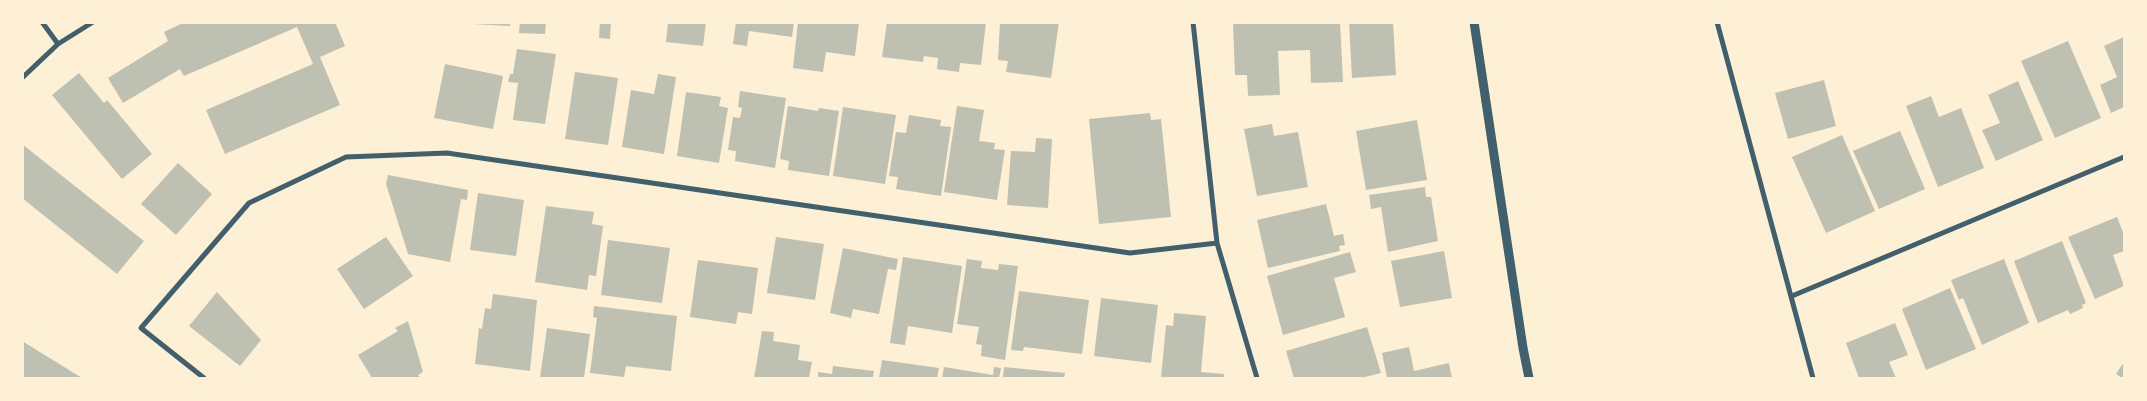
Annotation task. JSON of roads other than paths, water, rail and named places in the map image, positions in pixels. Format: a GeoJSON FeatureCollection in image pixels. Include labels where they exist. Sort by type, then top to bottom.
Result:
{"type":"FeatureCollection","features":[{"type":"Feature","properties":{"kind":"street"},"geometry":{"type":"LineString","coordinates":[[42,22],[58,44]]}},
{"type":"Feature","properties":{"kind":"street"},"geometry":{"type":"LineString","coordinates":[[22,78],[58,44],[94,22]]}},
{"type":"Feature","properties":{"kind":"street"},"geometry":{"type":"LineString","coordinates":[[1193,22],[1217,243],[1258,378]]}},
{"type":"Feature","properties":{"kind":"street"},"geometry":{"type":"LineString","coordinates":[[1474,22],[1523,348],[1530,378]]}},
{"type":"Feature","properties":{"kind":"street"},"geometry":{"type":"LineString","coordinates":[[1717,22],[1813,378]]}},
{"type":"Feature","properties":{"kind":"street"},"geometry":{"type":"LineString","coordinates":[[204,378],[141,328],[249,203],[346,157],[447,153],[1130,253],[1217,243]]}},
{"type":"Feature","properties":{"kind":"street"},"geometry":{"type":"LineString","coordinates":[[1792,296],[2124,157]]}}]}
